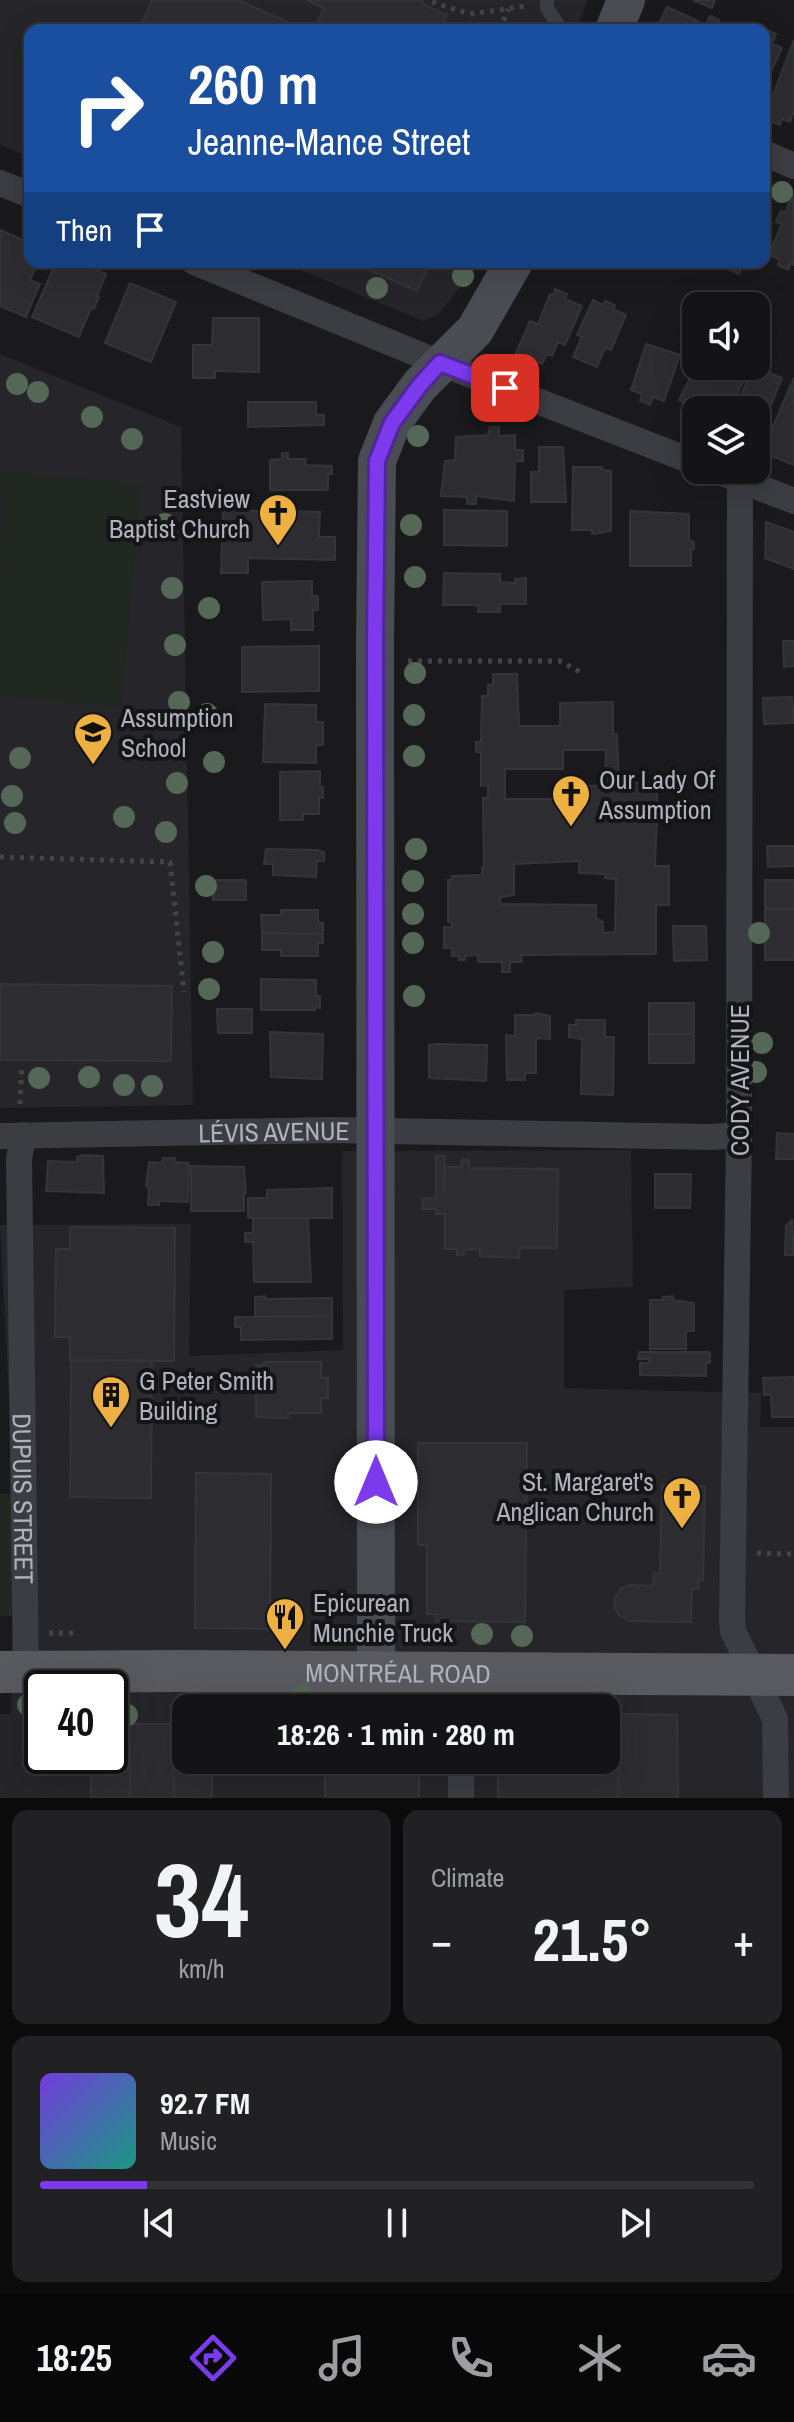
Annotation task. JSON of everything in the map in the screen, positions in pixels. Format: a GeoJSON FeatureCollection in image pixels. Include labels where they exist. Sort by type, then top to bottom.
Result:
{"type":"FeatureCollection","features":[{"type":"Feature","properties":{"kind":"main road","name":"MONTRÉAL ROAD"},"geometry":{"type":"LineString","coordinates":[[13,1672],[376,1672],[460,1690],[774,1675]]}},
{"type":"Feature","properties":{"kind":"street"},"geometry":{"type":"LineString","coordinates":[[616,24],[626,0]]}},
{"type":"Feature","properties":{"kind":"street"},"geometry":{"type":"LineString","coordinates":[[770,156],[794,166]]}},
{"type":"Feature","properties":{"kind":"street"},"geometry":{"type":"LineString","coordinates":[[0,183],[24,193]]}},
{"type":"Feature","properties":{"kind":"street"},"geometry":{"type":"LineString","coordinates":[[209,268],[682,458]]}},
{"type":"Feature","properties":{"kind":"street"},"geometry":{"type":"LineString","coordinates":[[376,1672],[377,461],[392,423],[420,385],[475,330],[511,268]]}},
{"type":"Feature","properties":{"kind":"street","name":"CODY AVENUE"},"geometry":{"type":"LineString","coordinates":[[740,484],[739,1135],[733,1631],[774,1675],[776,1798]]}},
{"type":"Feature","properties":{"kind":"street"},"geometry":{"type":"LineString","coordinates":[[750,484],[794,501]]}},
{"type":"Feature","properties":{"kind":"street","name":"LÉVIS AVENUE"},"geometry":{"type":"LineString","coordinates":[[12,1135],[188,1131],[739,1135]]}},
{"type":"Feature","properties":{"kind":"street","name":"DUPUIS STREET"},"geometry":{"type":"LineString","coordinates":[[12,1135],[19,1159],[22,1413],[13,1672]]}},
{"type":"Feature","properties":{"kind":"street"},"geometry":{"type":"LineString","coordinates":[[461,1774],[461,1798]]}},
{"type":"Feature","properties":{"kind":"lane"},"geometry":{"type":"LineString","coordinates":[[547,4],[558,24]]}},
{"type":"Feature","properties":{"kind":"path"},"geometry":{"type":"LineString","coordinates":[[432,2],[470,14],[547,4]]}},
{"type":"Feature","properties":{"kind":"path"},"geometry":{"type":"LineString","coordinates":[[502,24],[509,8]]}},
{"type":"Feature","properties":{"kind":"path"},"geometry":{"type":"LineString","coordinates":[[375,662],[560,661],[582,673]]}},
{"type":"Feature","properties":{"kind":"path"},"geometry":{"type":"LineString","coordinates":[[0,857],[170,862],[184,992]]}},
{"type":"Feature","properties":{"kind":"path"},"geometry":{"type":"LineString","coordinates":[[20,1104],[22,1064]]}},
{"type":"Feature","properties":{"kind":"path"},"geometry":{"type":"LineString","coordinates":[[732,1552],[794,1552]]}},
{"type":"Feature","properties":{"kind":"shaded area"},"geometry":{"type":"Polygon","coordinates":[[[0,0],[588,0],[578,24],[24,24],[24,155],[0,145],[0,0]]]}},
{"type":"Feature","properties":{"kind":"shaded area"},"geometry":{"type":"Polygon","coordinates":[[[24,33],[24,74],[15,55],[24,33]]]}},
{"type":"Feature","properties":{"kind":"shaded area"},"geometry":{"type":"Polygon","coordinates":[[[295,268],[473,268],[439,314],[423,321],[295,268]]]}},
{"type":"Feature","properties":{"kind":"shaded area","name":"Assumption School"},"geometry":{"type":"Polygon","coordinates":[[[0,354],[181,427],[193,1105],[0,1108],[0,354]]]}},
{"type":"Feature","properties":{"kind":"shaded area"},"geometry":{"type":"Polygon","coordinates":[[[1,471],[141,484],[121,707],[0,696],[1,471]]]}},
{"type":"Feature","properties":{"kind":"shaded area"},"geometry":{"type":"Polygon","coordinates":[[[631,1150],[633,1287],[564,1290],[564,1388],[761,1393],[760,1427],[794,1427],[794,1798],[0,1798],[0,1714],[11,1714],[14,1494],[0,1225],[191,1224],[189,1356],[343,1350],[342,1151],[631,1150]]]}},
{"type":"Feature","properties":{"kind":"shaded area"},"geometry":{"type":"Polygon","coordinates":[[[0,1494],[14,1494],[13,1616],[0,1616],[0,1494]]]}},
{"type":"Feature","properties":{"kind":"building"},"geometry":{"type":"Polygon","coordinates":[[[152,0],[238,0],[292,24],[142,24],[152,0]]]}},
{"type":"Feature","properties":{"kind":"building"},"geometry":{"type":"Polygon","coordinates":[[[306,0],[423,0],[422,4],[447,15],[443,24],[317,24],[324,8],[306,0]]]}},
{"type":"Feature","properties":{"kind":"building"},"geometry":{"type":"Polygon","coordinates":[[[693,0],[715,0],[712,8],[693,0]]]}},
{"type":"Feature","properties":{"kind":"building"},"geometry":{"type":"Polygon","coordinates":[[[667,7],[698,21],[697,24],[659,24],[667,7]]]}},
{"type":"Feature","properties":{"kind":"building"},"geometry":{"type":"Polygon","coordinates":[[[710,16],[719,20],[717,24],[706,24],[710,16]]]}},
{"type":"Feature","properties":{"kind":"building"},"geometry":{"type":"Polygon","coordinates":[[[770,31],[776,34],[772,44],[782,48],[770,74],[770,31]]]}},
{"type":"Feature","properties":{"kind":"building"},"geometry":{"type":"Polygon","coordinates":[[[794,40],[794,111],[790,122],[782,119],[780,125],[770,121],[770,103],[794,40]]]}},
{"type":"Feature","properties":{"kind":"building"},"geometry":{"type":"Polygon","coordinates":[[[793,194],[794,265],[791,263],[788,270],[778,265],[780,260],[770,255],[782,224],[776,222],[781,211],[785,213],[793,194]]]}},
{"type":"Feature","properties":{"kind":"building"},"geometry":{"type":"Polygon","coordinates":[[[0,230],[24,240],[24,268],[35,268],[30,280],[40,284],[26,317],[0,306],[0,230]]]}},
{"type":"Feature","properties":{"kind":"building"},"geometry":{"type":"Polygon","coordinates":[[[53,268],[92,268],[106,274],[94,309],[91,308],[79,337],[32,317],[53,268]]]}},
{"type":"Feature","properties":{"kind":"building"},"geometry":{"type":"Polygon","coordinates":[[[365,268],[427,268],[417,291],[365,268]]]}},
{"type":"Feature","properties":{"kind":"building"},"geometry":{"type":"Polygon","coordinates":[[[725,268],[742,268],[739,274],[725,268]]]}},
{"type":"Feature","properties":{"kind":"building"},"geometry":{"type":"Polygon","coordinates":[[[130,283],[176,302],[151,362],[105,343],[130,283]]]}},
{"type":"Feature","properties":{"kind":"building"},"geometry":{"type":"Polygon","coordinates":[[[555,289],[567,294],[565,299],[582,306],[565,345],[558,342],[552,356],[547,354],[542,364],[516,353],[530,321],[538,324],[555,289]]]}},
{"type":"Feature","properties":{"kind":"building"},"geometry":{"type":"Polygon","coordinates":[[[593,300],[603,305],[605,301],[615,305],[613,309],[626,315],[611,350],[605,348],[597,367],[573,357],[582,337],[577,335],[593,300]]]}},
{"type":"Feature","properties":{"kind":"building"},"geometry":{"type":"Polygon","coordinates":[[[213,318],[259,318],[259,372],[215,371],[215,378],[193,378],[193,345],[212,345],[213,318]]]}},
{"type":"Feature","properties":{"kind":"building"},"geometry":{"type":"Polygon","coordinates":[[[646,344],[680,355],[664,401],[653,397],[650,405],[640,401],[642,394],[631,390],[646,344]]]}},
{"type":"Feature","properties":{"kind":"building"},"geometry":{"type":"Polygon","coordinates":[[[770,373],[782,378],[770,407],[770,396],[741,396],[747,380],[770,380],[770,373]]]}},
{"type":"Feature","properties":{"kind":"building"},"geometry":{"type":"Polygon","coordinates":[[[794,378],[794,465],[770,455],[770,434],[794,378]]]}},
{"type":"Feature","properties":{"kind":"building"},"geometry":{"type":"Polygon","coordinates":[[[689,380],[744,380],[736,396],[682,396],[682,402],[679,400],[689,380]]]}},
{"type":"Feature","properties":{"kind":"building"},"geometry":{"type":"Polygon","coordinates":[[[248,402],[316,402],[316,415],[324,415],[324,425],[248,427],[248,402]]]}},
{"type":"Feature","properties":{"kind":"building"},"geometry":{"type":"Polygon","coordinates":[[[490,427],[499,427],[499,436],[515,435],[515,450],[523,450],[523,461],[515,461],[514,501],[476,496],[476,504],[467,504],[467,497],[441,496],[445,461],[455,460],[456,437],[488,435],[490,427]]]}},
{"type":"Feature","properties":{"kind":"building"},"geometry":{"type":"Polygon","coordinates":[[[539,447],[563,447],[566,502],[531,502],[531,472],[539,472],[539,447]]]}},
{"type":"Feature","properties":{"kind":"building"},"geometry":{"type":"Polygon","coordinates":[[[282,453],[288,453],[288,459],[306,459],[305,465],[332,466],[332,474],[328,474],[328,490],[270,490],[270,460],[282,459],[282,453]]]}},
{"type":"Feature","properties":{"kind":"building"},"geometry":{"type":"Polygon","coordinates":[[[573,467],[602,467],[602,470],[611,471],[611,531],[592,534],[592,530],[572,530],[573,467]]]}},
{"type":"Feature","properties":{"kind":"building","name":"Eastview Baptist Church"},"geometry":{"type":"Polygon","coordinates":[[[223,510],[320,512],[319,537],[335,537],[335,560],[248,558],[248,573],[221,573],[223,510]]]}},
{"type":"Feature","properties":{"kind":"building"},"geometry":{"type":"Polygon","coordinates":[[[444,510],[507,511],[507,546],[444,545],[444,510]]]}},
{"type":"Feature","properties":{"kind":"building"},"geometry":{"type":"Polygon","coordinates":[[[630,511],[689,514],[689,537],[694,542],[691,566],[630,566],[630,511]]]}},
{"type":"Feature","properties":{"kind":"building"},"geometry":{"type":"Polygon","coordinates":[[[766,522],[794,532],[794,569],[765,558],[766,522]]]}},
{"type":"Feature","properties":{"kind":"building"},"geometry":{"type":"Polygon","coordinates":[[[444,573],[500,574],[500,582],[515,583],[515,579],[526,578],[526,604],[500,604],[500,612],[478,612],[478,605],[443,605],[444,573]]]}},
{"type":"Feature","properties":{"kind":"building"},"geometry":{"type":"Polygon","coordinates":[[[312,581],[312,596],[318,596],[318,610],[313,610],[313,630],[291,630],[291,619],[263,620],[262,582],[312,581]]]}},
{"type":"Feature","properties":{"kind":"building"},"geometry":{"type":"Polygon","coordinates":[[[783,641],[794,641],[794,666],[784,667],[783,641]]]}},
{"type":"Feature","properties":{"kind":"building"},"geometry":{"type":"Polygon","coordinates":[[[319,646],[319,691],[242,692],[242,647],[319,646]]]}},
{"type":"Feature","properties":{"kind":"building","name":"Our Lady Of Assumption"},"geometry":{"type":"Polygon","coordinates":[[[493,674],[517,674],[519,726],[560,726],[560,703],[613,702],[619,783],[655,783],[657,792],[657,812],[652,812],[652,817],[657,817],[655,866],[669,866],[669,905],[656,905],[656,954],[521,955],[522,962],[510,962],[510,972],[502,972],[502,962],[478,962],[478,955],[459,960],[459,956],[452,956],[452,948],[444,948],[444,927],[452,927],[452,923],[448,922],[448,880],[452,880],[452,876],[482,875],[484,867],[483,798],[488,798],[488,785],[481,786],[481,752],[476,752],[476,742],[481,742],[482,696],[488,696],[488,685],[493,685],[493,674]],[[563,750],[563,769],[505,769],[505,799],[579,799],[579,787],[605,785],[606,750],[563,750]],[[579,861],[514,864],[514,895],[501,897],[500,904],[596,905],[596,918],[603,922],[603,933],[615,932],[616,879],[605,878],[605,874],[579,873],[579,861]]]}},
{"type":"Feature","properties":{"kind":"building"},"geometry":{"type":"Polygon","coordinates":[[[792,697],[794,723],[764,724],[763,698],[792,697]]]}},
{"type":"Feature","properties":{"kind":"building"},"geometry":{"type":"Polygon","coordinates":[[[265,704],[316,705],[316,722],[323,722],[323,745],[316,745],[316,763],[263,762],[265,704]]]}},
{"type":"Feature","properties":{"kind":"building"},"geometry":{"type":"Polygon","coordinates":[[[320,771],[323,798],[319,798],[319,814],[303,814],[303,820],[280,820],[280,772],[320,771]]]}},
{"type":"Feature","properties":{"kind":"building"},"geometry":{"type":"Polygon","coordinates":[[[767,846],[794,846],[794,866],[768,867],[767,846]]]}},
{"type":"Feature","properties":{"kind":"building"},"geometry":{"type":"Polygon","coordinates":[[[266,849],[317,850],[324,852],[324,861],[317,861],[316,877],[273,875],[273,864],[264,864],[266,849]]]}},
{"type":"Feature","properties":{"kind":"building"},"geometry":{"type":"Polygon","coordinates":[[[213,880],[246,880],[246,900],[213,900],[213,880]]]}},
{"type":"Feature","properties":{"kind":"building"},"geometry":{"type":"Polygon","coordinates":[[[765,880],[794,880],[794,909],[765,909],[765,880]]]}},
{"type":"Feature","properties":{"kind":"building"},"geometry":{"type":"Polygon","coordinates":[[[765,909],[794,909],[794,960],[765,960],[765,909]]]}},
{"type":"Feature","properties":{"kind":"building"},"geometry":{"type":"Polygon","coordinates":[[[281,910],[318,910],[318,923],[323,923],[323,934],[262,933],[261,915],[281,915],[281,910]]]}},
{"type":"Feature","properties":{"kind":"building"},"geometry":{"type":"Polygon","coordinates":[[[673,926],[706,926],[707,960],[674,961],[673,926]]]}},
{"type":"Feature","properties":{"kind":"building"},"geometry":{"type":"Polygon","coordinates":[[[262,933],[323,934],[323,943],[318,943],[318,956],[281,956],[281,950],[262,950],[262,933]]]}},
{"type":"Feature","properties":{"kind":"building"},"geometry":{"type":"Polygon","coordinates":[[[261,979],[316,980],[320,1008],[261,1010],[261,979]]]}},
{"type":"Feature","properties":{"kind":"building"},"geometry":{"type":"Polygon","coordinates":[[[0,984],[172,986],[171,1061],[0,1060],[0,984]]]}},
{"type":"Feature","properties":{"kind":"building"},"geometry":{"type":"Polygon","coordinates":[[[649,1003],[694,1003],[694,1034],[649,1034],[649,1003]]]}},
{"type":"Feature","properties":{"kind":"building"},"geometry":{"type":"Polygon","coordinates":[[[217,1009],[252,1009],[252,1033],[218,1033],[217,1009]]]}},
{"type":"Feature","properties":{"kind":"building"},"geometry":{"type":"Polygon","coordinates":[[[535,1013],[550,1016],[550,1039],[536,1038],[536,1073],[525,1073],[525,1080],[507,1080],[506,1035],[515,1036],[515,1015],[535,1013]]]}},
{"type":"Feature","properties":{"kind":"building"},"geometry":{"type":"Polygon","coordinates":[[[576,1020],[605,1020],[605,1037],[614,1037],[613,1095],[581,1094],[582,1039],[569,1037],[569,1025],[576,1025],[576,1020]]]}},
{"type":"Feature","properties":{"kind":"building"},"geometry":{"type":"Polygon","coordinates":[[[270,1032],[323,1034],[322,1079],[271,1077],[270,1032]]]}},
{"type":"Feature","properties":{"kind":"building"},"geometry":{"type":"Polygon","coordinates":[[[649,1034],[694,1034],[694,1063],[649,1063],[649,1034]]]}},
{"type":"Feature","properties":{"kind":"building"},"geometry":{"type":"Polygon","coordinates":[[[429,1045],[487,1045],[486,1081],[429,1078],[429,1045]]]}},
{"type":"Feature","properties":{"kind":"building"},"geometry":{"type":"Polygon","coordinates":[[[777,1133],[794,1134],[794,1159],[776,1159],[777,1133]]]}},
{"type":"Feature","properties":{"kind":"building"},"geometry":{"type":"Polygon","coordinates":[[[103,1156],[104,1193],[46,1191],[48,1161],[77,1162],[77,1157],[103,1156]]]}},
{"type":"Feature","properties":{"kind":"building"},"geometry":{"type":"Polygon","coordinates":[[[436,1156],[445,1156],[444,1193],[445,1167],[461,1167],[462,1160],[469,1160],[469,1168],[558,1169],[557,1248],[520,1248],[519,1258],[480,1256],[480,1249],[464,1250],[464,1255],[457,1255],[457,1249],[445,1249],[445,1214],[436,1214],[436,1209],[422,1209],[423,1199],[436,1198],[436,1156]]]}},
{"type":"Feature","properties":{"kind":"building"},"geometry":{"type":"Polygon","coordinates":[[[163,1158],[189,1163],[188,1202],[159,1201],[159,1205],[148,1205],[149,1187],[146,1186],[149,1162],[162,1163],[163,1158]]]}},
{"type":"Feature","properties":{"kind":"building"},"geometry":{"type":"Polygon","coordinates":[[[191,1166],[244,1167],[244,1211],[191,1211],[191,1166]]]}},
{"type":"Feature","properties":{"kind":"building"},"geometry":{"type":"Polygon","coordinates":[[[655,1174],[691,1174],[690,1208],[655,1208],[655,1174]]]}},
{"type":"Feature","properties":{"kind":"building"},"geometry":{"type":"Polygon","coordinates":[[[332,1188],[332,1218],[248,1218],[248,1198],[267,1198],[267,1190],[332,1188]]]}},
{"type":"Feature","properties":{"kind":"building"},"geometry":{"type":"Polygon","coordinates":[[[253,1218],[308,1218],[311,1282],[254,1282],[253,1242],[245,1242],[245,1233],[253,1233],[253,1218]]]}},
{"type":"Feature","properties":{"kind":"building"},"geometry":{"type":"Polygon","coordinates":[[[792,1220],[794,1255],[785,1255],[786,1226],[792,1220]]]}},
{"type":"Feature","properties":{"kind":"building"},"geometry":{"type":"Polygon","coordinates":[[[70,1227],[175,1228],[174,1361],[70,1360],[70,1337],[55,1337],[56,1249],[70,1249],[70,1227]]]}},
{"type":"Feature","properties":{"kind":"building"},"geometry":{"type":"Polygon","coordinates":[[[265,1296],[265,1299],[332,1298],[332,1316],[255,1317],[255,1297],[265,1296]]]}},
{"type":"Feature","properties":{"kind":"building"},"geometry":{"type":"Polygon","coordinates":[[[673,1296],[673,1300],[694,1303],[694,1331],[686,1331],[686,1349],[650,1349],[650,1300],[673,1296]]]}},
{"type":"Feature","properties":{"kind":"building"},"geometry":{"type":"Polygon","coordinates":[[[332,1316],[332,1339],[241,1340],[241,1327],[235,1327],[235,1317],[332,1316]]]}},
{"type":"Feature","properties":{"kind":"building"},"geometry":{"type":"Polygon","coordinates":[[[639,1352],[710,1352],[710,1363],[706,1363],[706,1376],[640,1375],[640,1363],[649,1363],[649,1359],[638,1359],[639,1352]]]}},
{"type":"Feature","properties":{"kind":"building","name":"G Peter Smith Building"},"geometry":{"type":"Polygon","coordinates":[[[71,1360],[152,1361],[151,1498],[70,1497],[71,1360]]]}},
{"type":"Feature","properties":{"kind":"building"},"geometry":{"type":"Polygon","coordinates":[[[264,1362],[321,1362],[321,1378],[328,1378],[328,1398],[321,1398],[321,1413],[288,1413],[288,1418],[256,1417],[256,1365],[264,1365],[264,1362]]]}},
{"type":"Feature","properties":{"kind":"building"},"geometry":{"type":"Polygon","coordinates":[[[794,1377],[794,1417],[772,1417],[771,1395],[764,1395],[763,1378],[794,1377]]]}},
{"type":"Feature","properties":{"kind":"building"},"geometry":{"type":"Polygon","coordinates":[[[418,1443],[527,1443],[525,1622],[436,1621],[436,1614],[427,1614],[427,1545],[418,1545],[418,1443]]]}},
{"type":"Feature","properties":{"kind":"building"},"geometry":{"type":"Polygon","coordinates":[[[196,1473],[271,1474],[270,1629],[195,1628],[196,1473]]]}},
{"type":"Feature","properties":{"kind":"building","name":"St. Margaret's Anglican Church"},"geometry":{"type":"Polygon","coordinates":[[[662,1485],[705,1486],[703,1580],[699,1579],[699,1589],[692,1589],[691,1622],[629,1621],[619,1615],[614,1607],[615,1597],[621,1589],[630,1585],[653,1586],[654,1573],[660,1573],[662,1485]]]}},
{"type":"Feature","properties":{"kind":"building"},"geometry":{"type":"Polygon","coordinates":[[[620,1714],[677,1715],[678,1798],[618,1798],[620,1714]]]}},
{"type":"Feature","properties":{"kind":"building"},"geometry":{"type":"Polygon","coordinates":[[[130,1724],[130,1798],[91,1798],[91,1774],[128,1774],[130,1724]]]}},
{"type":"Feature","properties":{"kind":"building"},"geometry":{"type":"Polygon","coordinates":[[[130,1724],[172,1724],[174,1798],[130,1798],[130,1724]]]}},
{"type":"Feature","properties":{"kind":"building"},"geometry":{"type":"Polygon","coordinates":[[[174,1774],[212,1774],[212,1798],[174,1798],[174,1774]]]}},
{"type":"Feature","properties":{"kind":"building"},"geometry":{"type":"Polygon","coordinates":[[[325,1774],[419,1774],[419,1798],[325,1798],[325,1774]]]}},
{"type":"Feature","properties":{"kind":"building"},"geometry":{"type":"Polygon","coordinates":[[[498,1774],[618,1774],[618,1798],[498,1798],[498,1774]]]}},
{"type":"Feature","properties":{"kind":"place","name":"Eastview Baptist Church"},"geometry":{"type":"Point","coordinates":[278,547]}},
{"type":"Feature","properties":{"kind":"place","name":"Assumption School"},"geometry":{"type":"Point","coordinates":[93,766]}},
{"type":"Feature","properties":{"kind":"place","name":"Our Lady Of Assumption"},"geometry":{"type":"Point","coordinates":[571,828]}},
{"type":"Feature","properties":{"kind":"place","name":"G Peter Smith Building"},"geometry":{"type":"Point","coordinates":[111,1429]}},
{"type":"Feature","properties":{"kind":"place","name":"St. Margaret's Anglican Church"},"geometry":{"type":"Point","coordinates":[682,1530]}},
{"type":"Feature","properties":{"kind":"place","name":"Epicurean Munchie Truck"},"geometry":{"type":"Point","coordinates":[285,1651]}},
{"type":"Feature","properties":{"kind":"route"},"geometry":{"type":"LineString","coordinates":[[376,1482],[377,461],[392,423],[440,363],[505,388]]}}]}
